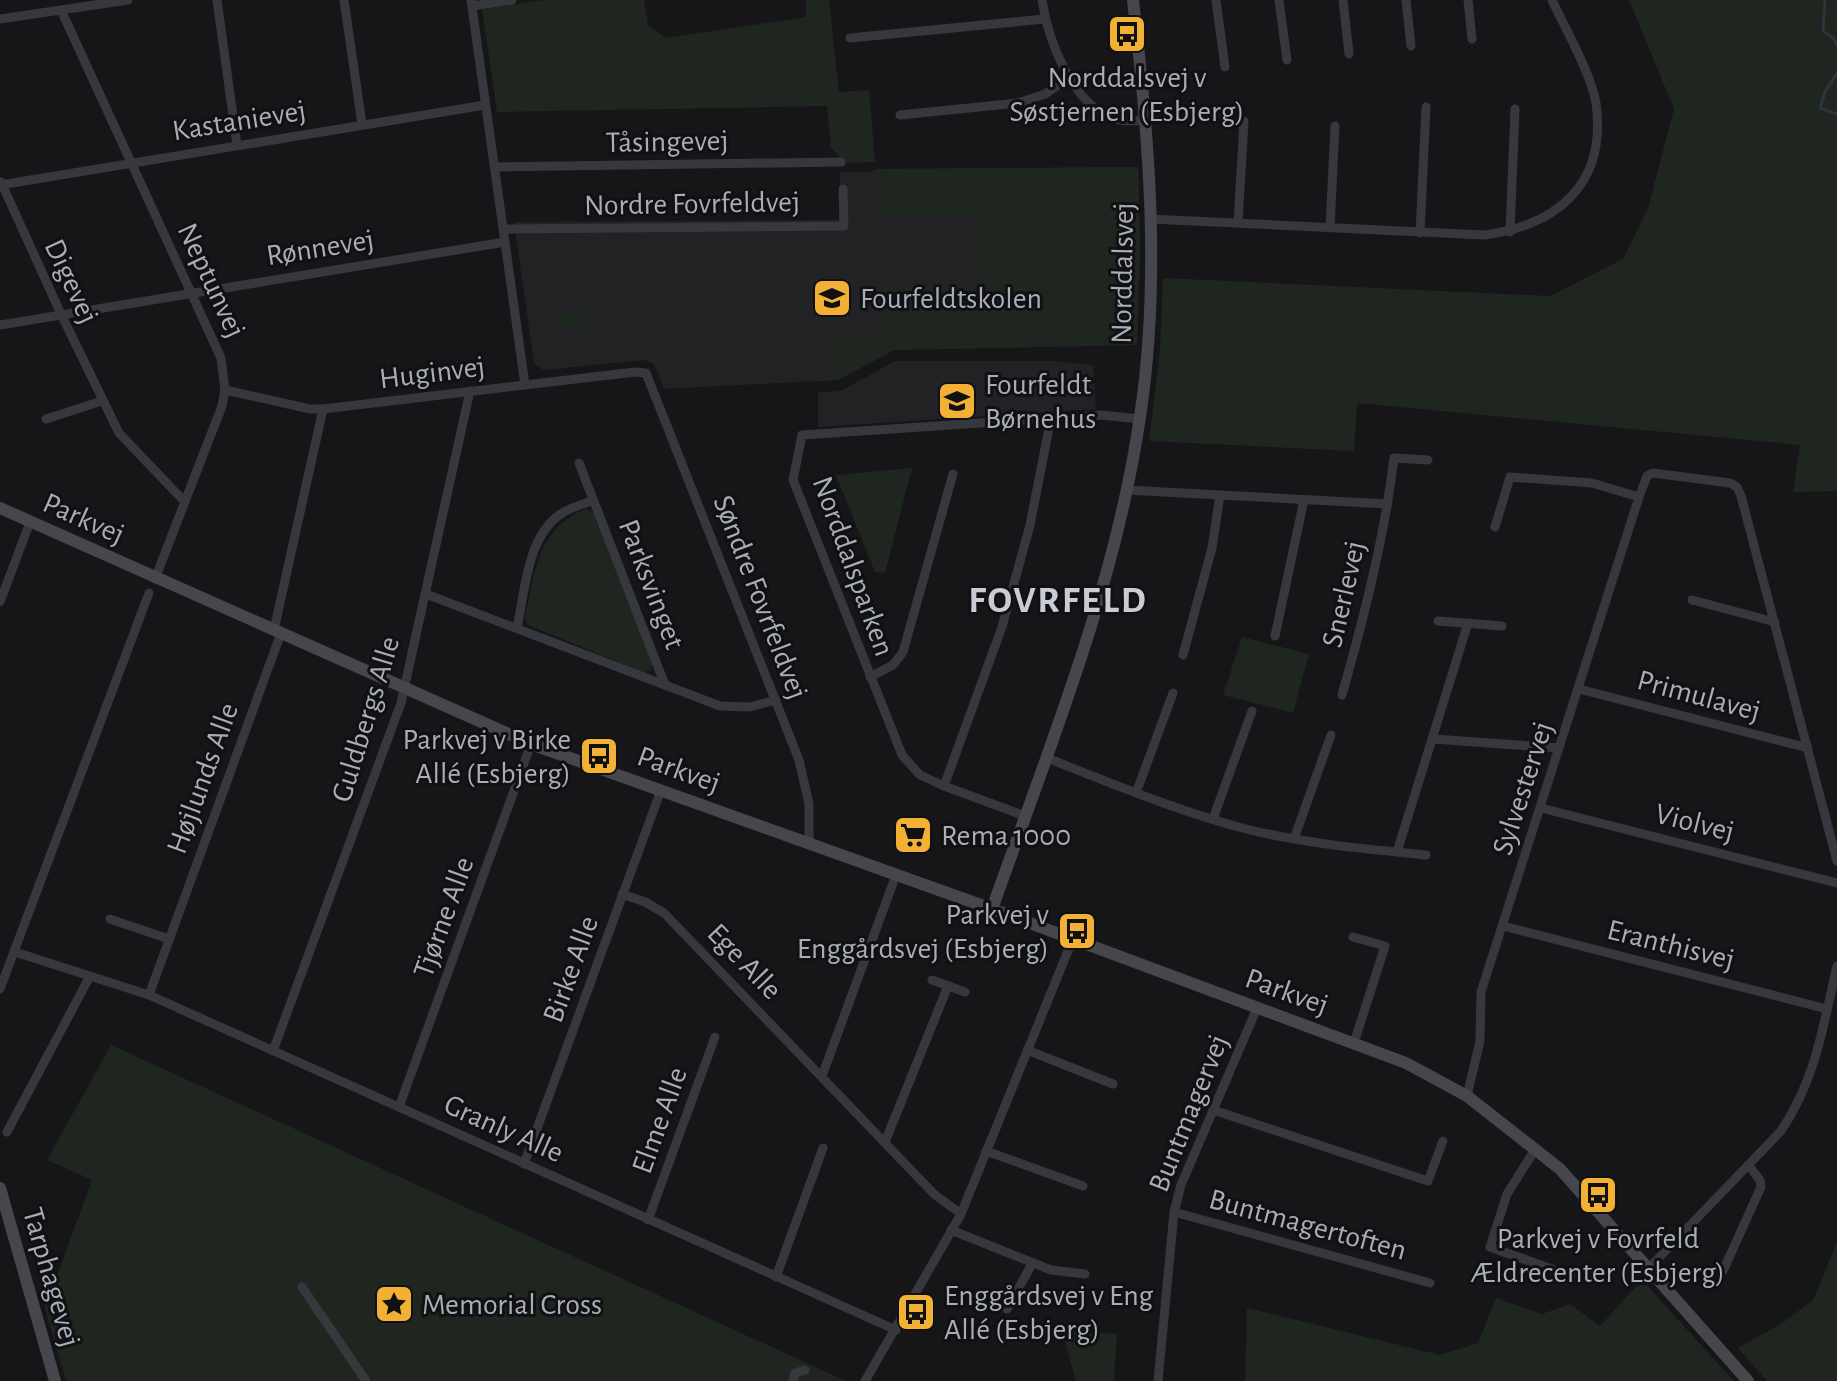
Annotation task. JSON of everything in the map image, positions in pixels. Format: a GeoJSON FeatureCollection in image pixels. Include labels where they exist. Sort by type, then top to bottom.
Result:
{"type":"FeatureCollection","features":[{"type":"Feature","properties":{"kind":"street","name":"Neptunvej"},"geometry":{"type":"LineString","coordinates":[[52,0],[132,162],[221,358],[225,390],[222,406],[155,579]]}},
{"type":"Feature","properties":{"kind":"street"},"geometry":{"type":"LineString","coordinates":[[0,19],[128,0]]}},
{"type":"Feature","properties":{"kind":"street"},"geometry":{"type":"LineString","coordinates":[[217,0],[237,145]]}},
{"type":"Feature","properties":{"kind":"street"},"geometry":{"type":"LineString","coordinates":[[344,0],[362,124]]}},
{"type":"Feature","properties":{"kind":"street"},"geometry":{"type":"LineString","coordinates":[[512,0],[471,3],[525,385]]}},
{"type":"Feature","properties":{"kind":"street"},"geometry":{"type":"LineString","coordinates":[[1042,0],[1054,49],[1069,78],[1092,106],[1114,119],[1146,120]]}},
{"type":"Feature","properties":{"kind":"street","name":"Norddalsvej"},"geometry":{"type":"LineString","coordinates":[[992,909],[1092,627],[1110,564],[1140,419],[1149,315],[1150,219],[1146,120],[1133,0]]}},
{"type":"Feature","properties":{"kind":"street"},"geometry":{"type":"LineString","coordinates":[[1216,0],[1225,67]]}},
{"type":"Feature","properties":{"kind":"street"},"geometry":{"type":"LineString","coordinates":[[1279,0],[1287,60]]}},
{"type":"Feature","properties":{"kind":"street"},"geometry":{"type":"LineString","coordinates":[[1343,0],[1349,54]]}},
{"type":"Feature","properties":{"kind":"street"},"geometry":{"type":"LineString","coordinates":[[1406,0],[1411,46]]}},
{"type":"Feature","properties":{"kind":"street"},"geometry":{"type":"LineString","coordinates":[[1468,0],[1472,39]]}},
{"type":"Feature","properties":{"kind":"street"},"geometry":{"type":"LineString","coordinates":[[1150,219],[1484,235],[1510,232],[1552,215],[1572,198],[1588,174],[1598,142],[1595,100],[1552,0]]}},
{"type":"Feature","properties":{"kind":"street"},"geometry":{"type":"LineString","coordinates":[[850,38],[1045,19]]}},
{"type":"Feature","properties":{"kind":"street"},"geometry":{"type":"LineString","coordinates":[[900,115],[1018,103],[1045,94],[1069,78]]}},
{"type":"Feature","properties":{"kind":"street","name":"Kastanievej"},"geometry":{"type":"LineString","coordinates":[[1,183],[485,105]]}},
{"type":"Feature","properties":{"kind":"street"},"geometry":{"type":"LineString","coordinates":[[1420,233],[1426,107]]}},
{"type":"Feature","properties":{"kind":"street"},"geometry":{"type":"LineString","coordinates":[[1510,232],[1515,109]]}},
{"type":"Feature","properties":{"kind":"street"},"geometry":{"type":"LineString","coordinates":[[1238,223],[1244,121]]}},
{"type":"Feature","properties":{"kind":"street"},"geometry":{"type":"LineString","coordinates":[[1330,227],[1335,126]]}},
{"type":"Feature","properties":{"kind":"street","name":"Tåsingevej"},"geometry":{"type":"LineString","coordinates":[[495,167],[841,162]]}},
{"type":"Feature","properties":{"kind":"street","name":"Digevej"},"geometry":{"type":"LineString","coordinates":[[1,183],[119,433],[185,502]]}},
{"type":"Feature","properties":{"kind":"street","name":"Nordre Fovrfeldvej"},"geometry":{"type":"LineString","coordinates":[[504,229],[844,226],[843,189]]}},
{"type":"Feature","properties":{"kind":"street","name":"Rønnevej"},"geometry":{"type":"LineString","coordinates":[[0,325],[505,242]]}},
{"type":"Feature","properties":{"kind":"street","name":"Huginvej"},"geometry":{"type":"LineString","coordinates":[[225,390],[310,409],[323,409],[646,373]]}},
{"type":"Feature","properties":{"kind":"street","name":"Søndre Fovrfeldvej"},"geometry":{"type":"LineString","coordinates":[[646,373],[805,780],[809,804],[809,843]]}},
{"type":"Feature","properties":{"kind":"street","name":"Guldbergs Alle"},"geometry":{"type":"LineString","coordinates":[[273,1051],[404,690],[470,391]]}},
{"type":"Feature","properties":{"kind":"street"},"geometry":{"type":"LineString","coordinates":[[46,419],[102,401]]}},
{"type":"Feature","properties":{"kind":"street","name":"Højlunds Alle"},"geometry":{"type":"LineString","coordinates":[[149,995],[277,632],[323,409]]}},
{"type":"Feature","properties":{"kind":"street","name":"Norddalsparken"},"geometry":{"type":"LineString","coordinates":[[1025,816],[920,775],[902,755],[793,480],[802,435],[1101,415],[1140,419]]}},
{"type":"Feature","properties":{"kind":"street"},"geometry":{"type":"LineString","coordinates":[[944,786],[1002,627],[1030,525],[1051,418]]}},
{"type":"Feature","properties":{"kind":"street","name":"Snerlevej"},"geometry":{"type":"LineString","coordinates":[[1342,695],[1363,620],[1388,504],[1394,458],[1428,460]]}},
{"type":"Feature","properties":{"kind":"street","name":"Parksvinget"},"geometry":{"type":"LineString","coordinates":[[579,463],[665,685]]}},
{"type":"Feature","properties":{"kind":"street","name":"Sylvestervej"},"geometry":{"type":"LineString","coordinates":[[1467,1096],[1480,1041],[1481,992],[1647,476],[1653,473],[1730,483],[1737,487],[1775,622]]}},
{"type":"Feature","properties":{"kind":"street","name":"Norddalsparken"},"geometry":{"type":"LineString","coordinates":[[870,677],[893,665],[903,652],[953,474]]}},
{"type":"Feature","properties":{"kind":"street"},"geometry":{"type":"LineString","coordinates":[[1495,527],[1510,477],[1592,483],[1639,497]]}},
{"type":"Feature","properties":{"kind":"street","name":"Snerlevej"},"geometry":{"type":"LineString","coordinates":[[1126,490],[1388,504]]}},
{"type":"Feature","properties":{"kind":"street"},"geometry":{"type":"LineString","coordinates":[[1183,655],[1212,548],[1220,495]]}},
{"type":"Feature","properties":{"kind":"street","name":"Parksvinget"},"geometry":{"type":"LineString","coordinates":[[517,628],[536,544],[547,526],[562,513],[593,500]]}},
{"type":"Feature","properties":{"kind":"street","name":"Snerlevej"},"geometry":{"type":"LineString","coordinates":[[1275,636],[1304,500]]}},
{"type":"Feature","properties":{"kind":"street","name":"Parkvej"},"geometry":{"type":"LineString","coordinates":[[0,508],[531,744],[992,909],[1406,1063],[1467,1096],[1536,1148],[1573,1183],[1748,1381]]}},
{"type":"Feature","properties":{"kind":"street"},"geometry":{"type":"LineString","coordinates":[[0,602],[30,522]]}},
{"type":"Feature","properties":{"kind":"street"},"geometry":{"type":"LineString","coordinates":[[0,989],[149,593]]}},
{"type":"Feature","properties":{"kind":"street","name":"Parksvinget"},"geometry":{"type":"LineString","coordinates":[[426,594],[720,706],[749,707],[776,700]]}},
{"type":"Feature","properties":{"kind":"street"},"geometry":{"type":"LineString","coordinates":[[1692,600],[1775,622],[1837,861]]}},
{"type":"Feature","properties":{"kind":"street"},"geometry":{"type":"LineString","coordinates":[[1438,621],[1502,626]]}},
{"type":"Feature","properties":{"kind":"street"},"geometry":{"type":"LineString","coordinates":[[1397,852],[1468,623]]}},
{"type":"Feature","properties":{"kind":"street","name":"Primulavej"},"geometry":{"type":"LineString","coordinates":[[1579,689],[1808,748]]}},
{"type":"Feature","properties":{"kind":"street"},"geometry":{"type":"LineString","coordinates":[[1136,793],[1173,693]]}},
{"type":"Feature","properties":{"kind":"street"},"geometry":{"type":"LineString","coordinates":[[1213,819],[1252,711]]}},
{"type":"Feature","properties":{"kind":"street"},"geometry":{"type":"LineString","coordinates":[[1294,839],[1331,735]]}},
{"type":"Feature","properties":{"kind":"street"},"geometry":{"type":"LineString","coordinates":[[1434,739],[1559,748]]}},
{"type":"Feature","properties":{"kind":"street","name":"Tjørne Alle"},"geometry":{"type":"LineString","coordinates":[[399,1107],[531,744]]}},
{"type":"Feature","properties":{"kind":"street"},"geometry":{"type":"LineString","coordinates":[[1047,758],[1213,819],[1338,847],[1426,855]]}},
{"type":"Feature","properties":{"kind":"street","name":"Birke Alle"},"geometry":{"type":"LineString","coordinates":[[524,1164],[661,790]]}},
{"type":"Feature","properties":{"kind":"street","name":"Violvej"},"geometry":{"type":"LineString","coordinates":[[1541,808],[1837,883]]}},
{"type":"Feature","properties":{"kind":"street"},"geometry":{"type":"LineString","coordinates":[[822,1076],[896,875]]}},
{"type":"Feature","properties":{"kind":"street","name":"Ege Alle"},"geometry":{"type":"LineString","coordinates":[[622,894],[664,913],[934,1194],[961,1214]]}},
{"type":"Feature","properties":{"kind":"street"},"geometry":{"type":"LineString","coordinates":[[110,919],[169,939]]}},
{"type":"Feature","properties":{"kind":"street","name":"Eranthisvej"},"geometry":{"type":"LineString","coordinates":[[1503,926],[1827,1009]]}},
{"type":"Feature","properties":{"kind":"street","name":"Parkvej"},"geometry":{"type":"LineString","coordinates":[[1353,937],[1385,946],[1354,1043]]}},
{"type":"Feature","properties":{"kind":"street"},"geometry":{"type":"LineString","coordinates":[[866,1381],[961,1214],[1072,941]]}},
{"type":"Feature","properties":{"kind":"street","name":"Granly Alle"},"geometry":{"type":"LineString","coordinates":[[15,952],[149,995],[896,1330]]}},
{"type":"Feature","properties":{"kind":"street"},"geometry":{"type":"LineString","coordinates":[[1649,1268],[1781,1131],[1798,1106],[1814,1067],[1837,966]]}},
{"type":"Feature","properties":{"kind":"street"},"geometry":{"type":"LineString","coordinates":[[7,1132],[90,976]]}},
{"type":"Feature","properties":{"kind":"street"},"geometry":{"type":"LineString","coordinates":[[932,980],[965,992]]}},
{"type":"Feature","properties":{"kind":"street"},"geometry":{"type":"LineString","coordinates":[[885,1142],[948,986]]}},
{"type":"Feature","properties":{"kind":"street","name":"Buntmagervej"},"geometry":{"type":"LineString","coordinates":[[1158,1381],[1174,1212],[1181,1185],[1257,1008]]}},
{"type":"Feature","properties":{"kind":"street","name":"Elme Alle"},"geometry":{"type":"LineString","coordinates":[[648,1220],[715,1037]]}},
{"type":"Feature","properties":{"kind":"street"},"geometry":{"type":"LineString","coordinates":[[1027,1050],[1113,1084]]}},
{"type":"Feature","properties":{"kind":"street"},"geometry":{"type":"LineString","coordinates":[[1213,1110],[1428,1181],[1443,1141]]}},
{"type":"Feature","properties":{"kind":"street"},"geometry":{"type":"LineString","coordinates":[[776,1277],[823,1148]]}},
{"type":"Feature","properties":{"kind":"street"},"geometry":{"type":"LineString","coordinates":[[1536,1148],[1507,1194],[1490,1247],[1574,1277]]}},
{"type":"Feature","properties":{"kind":"street"},"geometry":{"type":"LineString","coordinates":[[986,1151],[1083,1186]]}},
{"type":"Feature","properties":{"kind":"street"},"geometry":{"type":"LineString","coordinates":[[1723,1271],[1761,1187],[1760,1180],[1748,1165]]}},
{"type":"Feature","properties":{"kind":"street","name":"Tarphagevej"},"geometry":{"type":"LineString","coordinates":[[0,1188],[55,1381]]}},
{"type":"Feature","properties":{"kind":"street","name":"Buntmagertoften"},"geometry":{"type":"LineString","coordinates":[[1174,1212],[1430,1283]]}},
{"type":"Feature","properties":{"kind":"street"},"geometry":{"type":"LineString","coordinates":[[951,1230],[1032,1264],[1085,1274]]}},
{"type":"Feature","properties":{"kind":"street"},"geometry":{"type":"LineString","coordinates":[[1007,1309],[1032,1264]]}},
{"type":"Feature","properties":{"kind":"street"},"geometry":{"type":"LineString","coordinates":[[302,1287],[366,1381]]}},
{"type":"Feature","properties":{"kind":"street"},"geometry":{"type":"LineString","coordinates":[[793,1381],[795,1373],[805,1370]]}},
{"type":"Feature","properties":{"kind":"shaded area"},"geometry":{"type":"Polygon","coordinates":[[[545,0],[644,0],[648,25],[666,38],[806,17],[806,0],[829,0],[839,92],[869,90],[875,162],[846,163],[831,148],[827,106],[497,112],[482,9],[545,0]]]}},
{"type":"Feature","properties":{"kind":"shaded area"},"geometry":{"type":"Polygon","coordinates":[[[1629,0],[1837,0],[1837,491],[1793,492],[1800,445],[1357,403],[1354,451],[1149,441],[1160,351],[1163,278],[1550,296],[1623,259],[1648,208],[1674,109],[1629,0]]]}},
{"type":"Feature","properties":{"kind":"shaded area","name":"Fourfeldtskolen"},"geometry":{"type":"Polygon","coordinates":[[[1138,167],[1140,251],[1137,345],[894,350],[838,380],[664,389],[654,364],[644,360],[543,370],[534,363],[514,222],[840,220],[840,172],[1138,167]]]}},
{"type":"Feature","properties":{"kind":"shaded area"},"geometry":{"type":"Polygon","coordinates":[[[1138,167],[1140,251],[1137,345],[894,350],[838,380],[827,381],[829,338],[881,337],[880,288],[980,284],[977,217],[878,217],[877,169],[1138,167]]]}},
{"type":"Feature","properties":{"kind":"shaded area"},"geometry":{"type":"Polygon","coordinates":[[[560,311],[590,311],[590,327],[560,327],[560,311]]]}},
{"type":"Feature","properties":{"kind":"shaded area","name":"Fourfeldt Børnehus"},"geometry":{"type":"Polygon","coordinates":[[[895,361],[1052,361],[1093,365],[1096,409],[818,427],[818,392],[841,391],[895,361]]]}},
{"type":"Feature","properties":{"kind":"shaded area"},"geometry":{"type":"Polygon","coordinates":[[[912,468],[885,573],[875,572],[836,475],[912,468]]]}},
{"type":"Feature","properties":{"kind":"shaded area"},"geometry":{"type":"Polygon","coordinates":[[[586,509],[593,512],[653,664],[651,670],[645,673],[528,625],[525,618],[536,569],[548,540],[570,517],[586,509]]]}},
{"type":"Feature","properties":{"kind":"shaded area"},"geometry":{"type":"Polygon","coordinates":[[[1242,637],[1309,654],[1293,713],[1223,695],[1242,637]]]}},
{"type":"Feature","properties":{"kind":"shaded area"},"geometry":{"type":"Polygon","coordinates":[[[111,1045],[846,1381],[66,1381],[40,1291],[56,1278],[92,1180],[47,1160],[111,1045]]]}},
{"type":"Feature","properties":{"kind":"shaded area"},"geometry":{"type":"Polygon","coordinates":[[[1837,1242],[1837,1381],[1767,1381],[1738,1348],[1781,1324],[1813,1300],[1837,1242]]]}},
{"type":"Feature","properties":{"kind":"shaded area"},"geometry":{"type":"Polygon","coordinates":[[[1642,1280],[1734,1381],[1245,1381],[1247,1308],[1440,1355],[1478,1343],[1496,1298],[1542,1314],[1570,1304],[1600,1326],[1642,1280]]]}},
{"type":"Feature","properties":{"kind":"shaded area"},"geometry":{"type":"Polygon","coordinates":[[[1062,1331],[1117,1334],[1114,1381],[1076,1381],[1062,1331]]]}},
{"type":"Feature","properties":{"kind":"waterway"},"geometry":{"type":"LineString","coordinates":[[1825,0],[1823,31],[1837,45]]}},
{"type":"Feature","properties":{"kind":"waterway"},"geometry":{"type":"LineString","coordinates":[[1837,73],[1825,92],[1820,108],[1837,114]]}},
{"type":"Feature","properties":{"kind":"place","name":"Norddalsvej v Søstjernen (Esbjerg)"},"geometry":{"type":"Point","coordinates":[1127,34]}},
{"type":"Feature","properties":{"kind":"place","name":"Fourfeldtskolen"},"geometry":{"type":"Point","coordinates":[832,298]}},
{"type":"Feature","properties":{"kind":"place","name":"Fourfeldt Børnehus"},"geometry":{"type":"Point","coordinates":[957,401]}},
{"type":"Feature","properties":{"kind":"place","name":"Parkvej v Birke Allé (Esbjerg)"},"geometry":{"type":"Point","coordinates":[599,756]}},
{"type":"Feature","properties":{"kind":"place","name":"Rema 1000"},"geometry":{"type":"Point","coordinates":[913,835]}},
{"type":"Feature","properties":{"kind":"place","name":"Parkvej v Enggårdsvej (Esbjerg)"},"geometry":{"type":"Point","coordinates":[1077,931]}},
{"type":"Feature","properties":{"kind":"place","name":"Parkvej v Fovrfeld Ældrecenter (Esbjerg)"},"geometry":{"type":"Point","coordinates":[1598,1195]}},
{"type":"Feature","properties":{"kind":"place","name":"Memorial Cross"},"geometry":{"type":"Point","coordinates":[394,1304]}},
{"type":"Feature","properties":{"kind":"place","name":"Enggårdsvej v Eng Allé (Esbjerg)"},"geometry":{"type":"Point","coordinates":[916,1312]}},
{"type":"Feature","properties":{"kind":"district","name":"FOVRFELD"},"geometry":{"type":"Point","coordinates":[1058,599]}}]}
